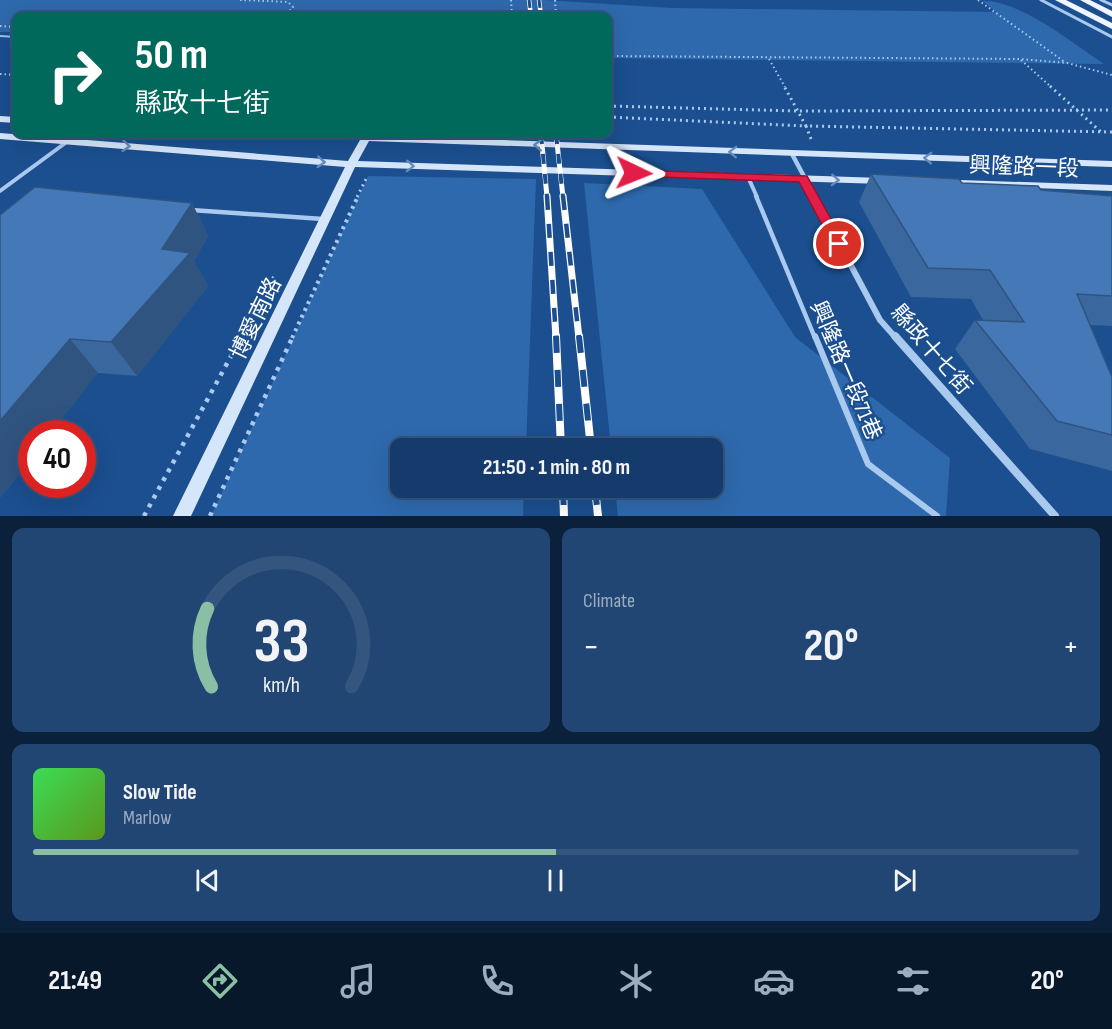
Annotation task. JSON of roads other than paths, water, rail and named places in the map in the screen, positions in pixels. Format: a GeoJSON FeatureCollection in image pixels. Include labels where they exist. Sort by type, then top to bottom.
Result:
{"type":"FeatureCollection","features":[{"type":"Feature","properties":{"kind":"main road"},"geometry":{"type":"LineString","coordinates":[[1059,0],[1112,26]]}},
{"type":"Feature","properties":{"kind":"main road"},"geometry":{"type":"LineString","coordinates":[[1084,0],[1112,14]]}},
{"type":"Feature","properties":{"kind":"street"},"geometry":{"type":"LineString","coordinates":[[27,138],[351,164],[889,182]]}},
{"type":"Feature","properties":{"kind":"street","name":"興隆路一段"},"geometry":{"type":"LineString","coordinates":[[366,138],[1112,164]]}},
{"type":"Feature","properties":{"kind":"street","name":"博愛南路"},"geometry":{"type":"LineString","coordinates":[[182,516],[351,164],[366,138]]}},
{"type":"Feature","properties":{"kind":"street","name":"縣政十七街"},"geometry":{"type":"LineString","coordinates":[[792,154],[803,179],[879,320],[1056,516]]}},
{"type":"Feature","properties":{"kind":"street","name":"興隆路一段"},"geometry":{"type":"LineString","coordinates":[[946,183],[1005,188],[1112,188]]}},
{"type":"Feature","properties":{"kind":"lane"},"geometry":{"type":"LineString","coordinates":[[1041,0],[1112,37]]}},
{"type":"Feature","properties":{"kind":"lane"},"geometry":{"type":"LineString","coordinates":[[1101,0],[1112,5]]}},
{"type":"Feature","properties":{"kind":"lane"},"geometry":{"type":"LineString","coordinates":[[0,191],[68,141]]}},
{"type":"Feature","properties":{"kind":"lane","name":"興隆路一段71巷"},"geometry":{"type":"LineString","coordinates":[[748,177],[868,464],[937,516]]}},
{"type":"Feature","properties":{"kind":"lane"},"geometry":{"type":"LineString","coordinates":[[187,209],[326,219]]}},
{"type":"Feature","properties":{"kind":"waterway"},"geometry":{"type":"LineString","coordinates":[[0,36],[12,37]]}},
{"type":"Feature","properties":{"kind":"railway"},"geometry":{"type":"LineString","coordinates":[[529,0],[530,12]]}},
{"type":"Feature","properties":{"kind":"railway"},"geometry":{"type":"LineString","coordinates":[[539,0],[540,12]]}},
{"type":"Feature","properties":{"kind":"railway"},"geometry":{"type":"LineString","coordinates":[[541,138],[547,197]]}},
{"type":"Feature","properties":{"kind":"railway"},"geometry":{"type":"LineString","coordinates":[[556,138],[563,197]]}},
{"type":"Feature","properties":{"kind":"railway"},"geometry":{"type":"LineString","coordinates":[[547,196],[556,338]]}},
{"type":"Feature","properties":{"kind":"railway"},"geometry":{"type":"LineString","coordinates":[[563,196],[579,338]]}},
{"type":"Feature","properties":{"kind":"railway"},"geometry":{"type":"LineString","coordinates":[[556,336],[561,438]]}},
{"type":"Feature","properties":{"kind":"railway"},"geometry":{"type":"LineString","coordinates":[[579,336],[590,438]]}},
{"type":"Feature","properties":{"kind":"railway"},"geometry":{"type":"LineString","coordinates":[[563,498],[564,516]]}},
{"type":"Feature","properties":{"kind":"railway"},"geometry":{"type":"LineString","coordinates":[[596,498],[598,516]]}}]}
